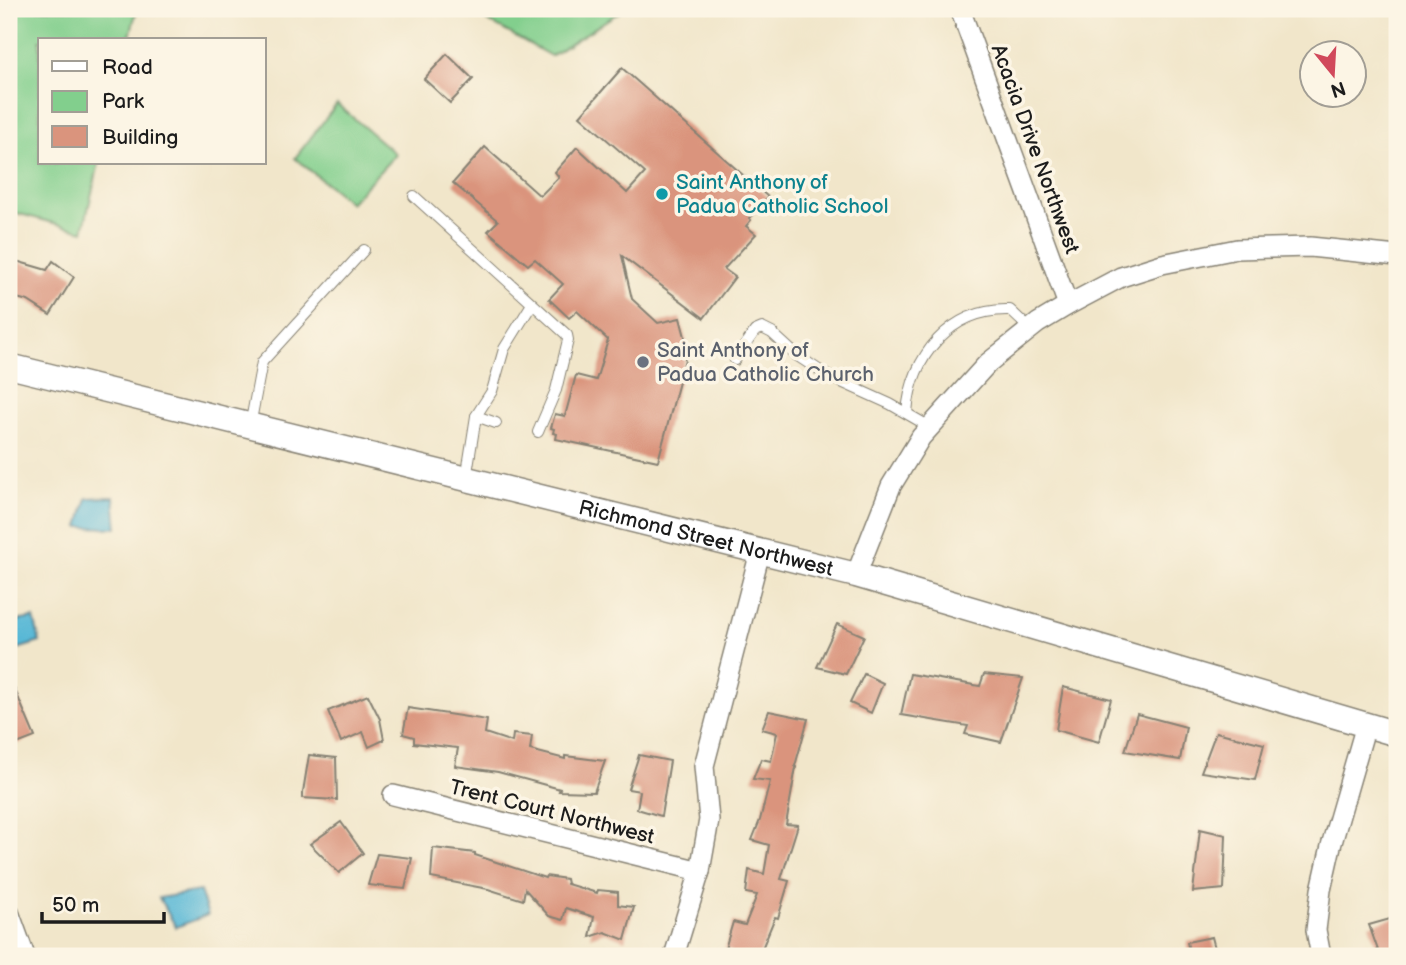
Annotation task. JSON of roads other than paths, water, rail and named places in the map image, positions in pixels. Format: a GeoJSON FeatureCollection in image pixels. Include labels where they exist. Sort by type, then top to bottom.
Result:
{"type":"FeatureCollection","features":[{"type":"Feature","properties":{"kind":"street","name":"Acacia Drive Northwest"},"geometry":{"type":"LineString","coordinates":[[960,9],[1068,306]]}},
{"type":"Feature","properties":{"kind":"street"},"geometry":{"type":"LineString","coordinates":[[856,576],[891,486],[930,427],[988,363],[1030,329],[1068,306],[1121,277],[1162,264],[1237,249],[1310,247],[1397,256]]}},
{"type":"Feature","properties":{"kind":"street","name":"Richmond Street Northwest"},"geometry":{"type":"LineString","coordinates":[[9,366],[856,576],[1397,734]]}},
{"type":"Feature","properties":{"kind":"street"},"geometry":{"type":"LineString","coordinates":[[674,956],[700,872],[709,820],[704,766],[760,552]]}},
{"type":"Feature","properties":{"kind":"street"},"geometry":{"type":"LineString","coordinates":[[1321,956],[1316,930],[1321,890],[1366,725]]}},
{"type":"Feature","properties":{"kind":"street","name":"Trent Court Northwest"},"geometry":{"type":"LineString","coordinates":[[393,795],[700,872]]}},
{"type":"Feature","properties":{"kind":"street"},"geometry":{"type":"LineString","coordinates":[[9,912],[25,956]]}},
{"type":"Feature","properties":{"kind":"lane"},"geometry":{"type":"LineString","coordinates":[[414,196],[564,331],[568,340],[556,390],[538,432]]}},
{"type":"Feature","properties":{"kind":"lane"},"geometry":{"type":"LineString","coordinates":[[250,426],[262,362],[364,250]]}},
{"type":"Feature","properties":{"kind":"lane"},"geometry":{"type":"LineString","coordinates":[[466,479],[476,416],[492,391],[503,349],[532,304]]}},
{"type":"Feature","properties":{"kind":"lane"},"geometry":{"type":"LineString","coordinates":[[907,413],[915,377],[936,340],[949,327],[961,319],[986,312],[1010,310],[1030,329]]}},
{"type":"Feature","properties":{"kind":"lane"},"geometry":{"type":"LineString","coordinates":[[735,360],[755,331],[762,328],[828,376],[907,413],[930,427]]}},
{"type":"Feature","properties":{"kind":"lane"},"geometry":{"type":"LineString","coordinates":[[476,416],[496,423]]}},
{"type":"Feature","properties":{"kind":"water"},"geometry":{"type":"Polygon","coordinates":[[[114,497],[117,528],[79,527],[87,498],[114,497]]]}},
{"type":"Feature","properties":{"kind":"water"},"geometry":{"type":"Polygon","coordinates":[[[34,618],[40,642],[11,651],[9,622],[34,618]]]}},
{"type":"Feature","properties":{"kind":"water"},"geometry":{"type":"Polygon","coordinates":[[[200,891],[208,915],[176,927],[159,898],[200,891]]]}},
{"type":"Feature","properties":{"kind":"place","name":"Saint Anthony of Padua Catholic School"},"geometry":{"type":"Point","coordinates":[662,194]}},
{"type":"Feature","properties":{"kind":"place","name":"Saint Anthony of Padua Catholic Church"},"geometry":{"type":"Point","coordinates":[643,362]}}]}
